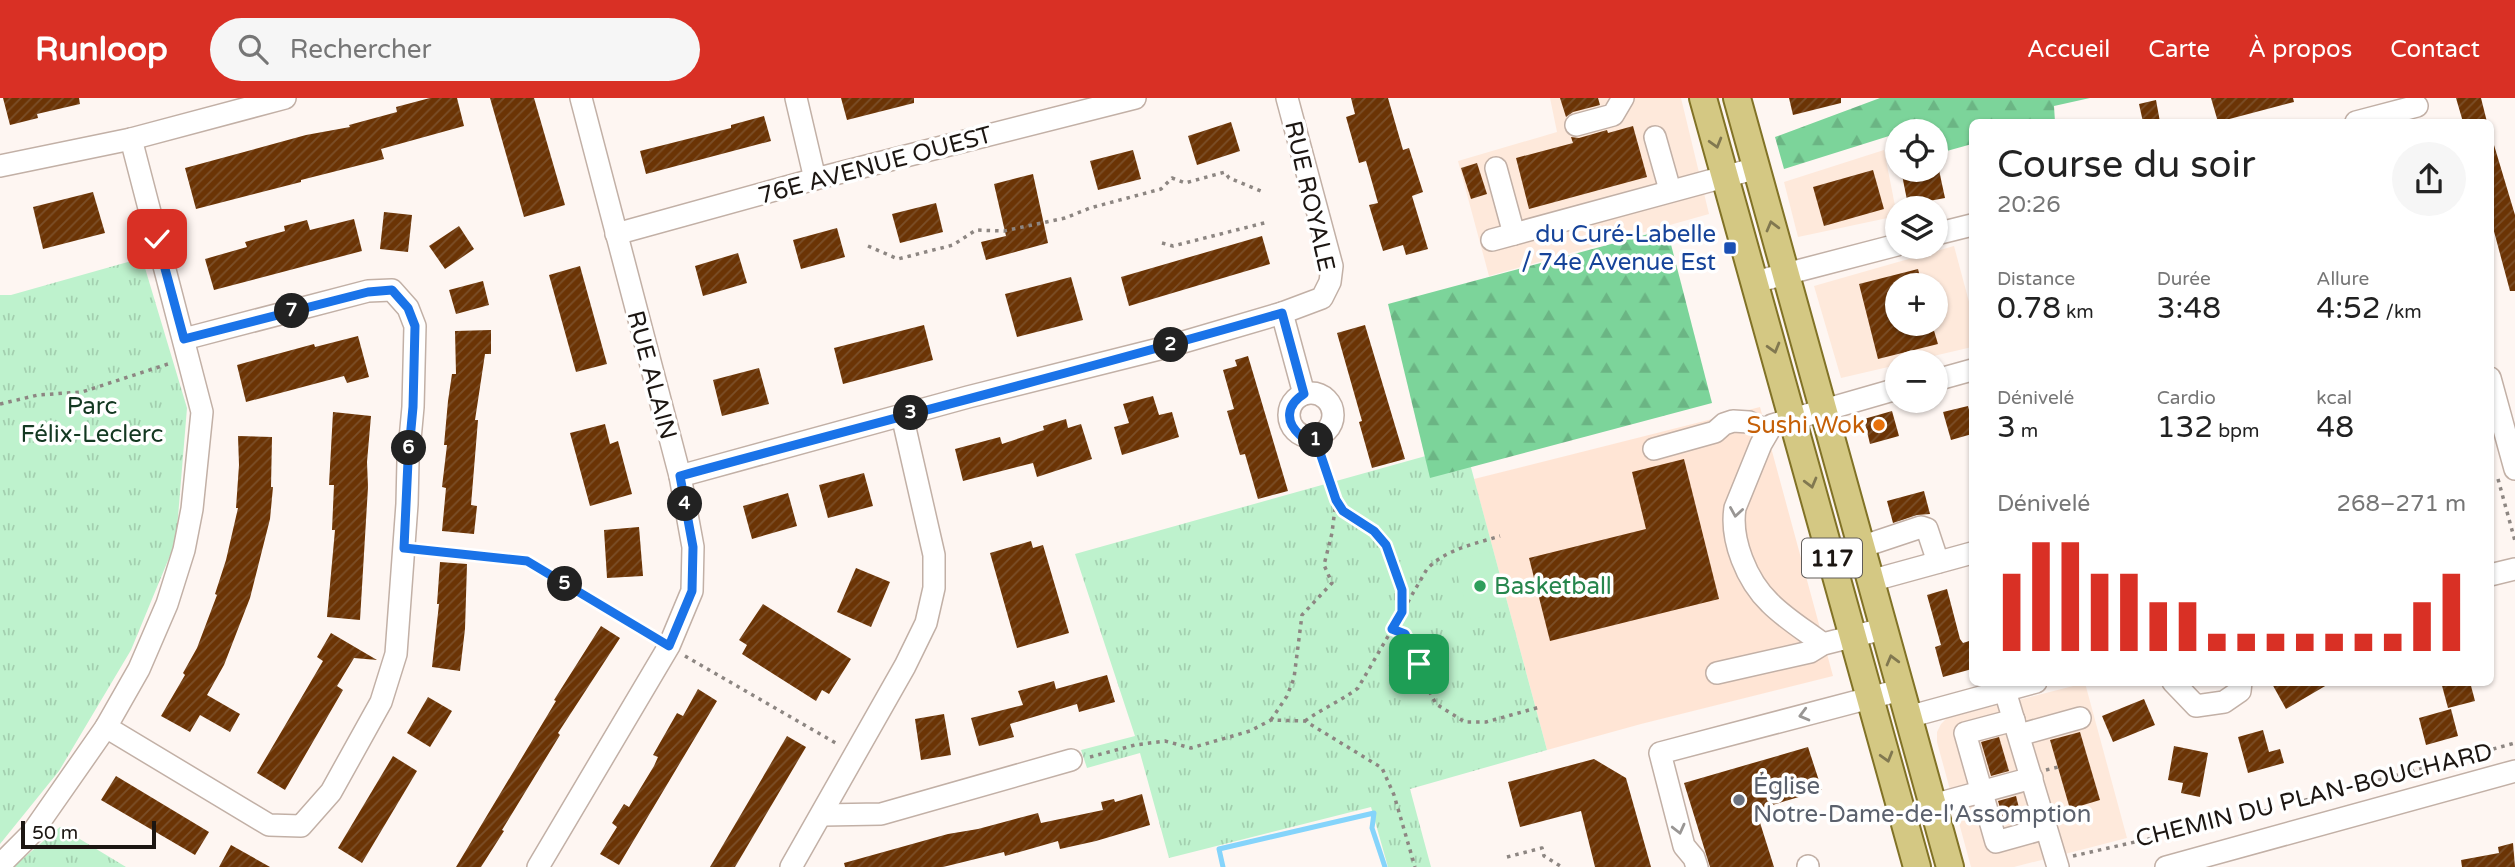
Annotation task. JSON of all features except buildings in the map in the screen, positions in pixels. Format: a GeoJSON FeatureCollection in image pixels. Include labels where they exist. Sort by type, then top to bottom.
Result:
{"type":"FeatureCollection","features":[{"type":"Feature","properties":{"kind":"main road","name":"117"},"geometry":{"type":"LineString","coordinates":[[1703,98],[1917,867]]}},
{"type":"Feature","properties":{"kind":"main road","name":"117"},"geometry":{"type":"LineString","coordinates":[[1737,98],[1950,867]]}},
{"type":"Feature","properties":{"kind":"street"},"geometry":{"type":"LineString","coordinates":[[0,166],[131,139],[285,98]]}},
{"type":"Feature","properties":{"kind":"street","name":"RUE ALAIN"},"geometry":{"type":"LineString","coordinates":[[538,867],[669,646],[692,591],[693,547],[680,476],[581,98]]}},
{"type":"Feature","properties":{"kind":"street"},"geometry":{"type":"LineString","coordinates":[[796,98],[816,179]]}},
{"type":"Feature","properties":{"kind":"street","name":"76E AVENUE OUEST"},"geometry":{"type":"LineString","coordinates":[[616,234],[816,179],[1135,98]]}},
{"type":"Feature","properties":{"kind":"street","name":"RUE ROYALE"},"geometry":{"type":"LineString","coordinates":[[680,476],[1163,348],[1282,313],[1322,298],[1330,282],[1332,266],[1287,98]]}},
{"type":"Feature","properties":{"kind":"street"},"geometry":{"type":"LineString","coordinates":[[1576,125],[1613,115],[1623,98]]}},
{"type":"Feature","properties":{"kind":"street"},"geometry":{"type":"LineString","coordinates":[[2370,119],[2418,109]]}},
{"type":"Feature","properties":{"kind":"street"},"geometry":{"type":"LineString","coordinates":[[1655,137],[1670,190]]}},
{"type":"Feature","properties":{"kind":"street"},"geometry":{"type":"LineString","coordinates":[[0,865],[32,833],[106,727],[144,658],[167,604],[184,550],[197,472],[202,412],[131,139]]}},
{"type":"Feature","properties":{"kind":"street"},"geometry":{"type":"LineString","coordinates":[[1496,168],[1514,234]]}},
{"type":"Feature","properties":{"kind":"street"},"geometry":{"type":"LineString","coordinates":[[1492,240],[1756,168]]}},
{"type":"Feature","properties":{"kind":"street"},"geometry":{"type":"LineString","coordinates":[[1948,231],[1969,226]]}},
{"type":"Feature","properties":{"kind":"street"},"geometry":{"type":"LineString","coordinates":[[1755,282],[1885,248]]}},
{"type":"Feature","properties":{"kind":"street"},"geometry":{"type":"LineString","coordinates":[[106,727],[270,825],[301,826],[331,792],[381,702],[396,654],[413,407],[415,326],[408,308],[392,290],[368,292],[186,348]]}},
{"type":"Feature","properties":{"kind":"street"},"geometry":{"type":"LineString","coordinates":[[1282,313],[1304,394]]}},
{"type":"Feature","properties":{"kind":"street"},"geometry":{"type":"LineString","coordinates":[[1948,377],[1969,371]]}},
{"type":"Feature","properties":{"kind":"street"},"geometry":{"type":"LineString","coordinates":[[2506,473],[2494,404],[2515,390]]}},
{"type":"Feature","properties":{"kind":"street"},"geometry":{"type":"LineString","coordinates":[[1823,644],[1779,612],[1762,595],[1747,568],[1736,539],[1735,508],[1768,431],[1778,422],[1885,392]]}},
{"type":"Feature","properties":{"kind":"street"},"geometry":{"type":"LineString","coordinates":[[1304,394],[1321,395],[1332,405],[1333,422],[1329,429],[1315,438],[1300,435],[1290,423],[1289,411],[1292,404],[1304,394]]}},
{"type":"Feature","properties":{"kind":"street"},"geometry":{"type":"LineString","coordinates":[[791,867],[823,815],[926,623],[934,589],[934,555],[902,415]]}},
{"type":"Feature","properties":{"kind":"street"},"geometry":{"type":"LineString","coordinates":[[1654,449],[1715,432],[1724,424],[1733,421],[1749,422],[1768,431]]}},
{"type":"Feature","properties":{"kind":"street"},"geometry":{"type":"LineString","coordinates":[[1861,547],[1921,527],[1927,529],[1931,537],[1938,562]]}},
{"type":"Feature","properties":{"kind":"street"},"geometry":{"type":"LineString","coordinates":[[1870,581],[1969,554]]}},
{"type":"Feature","properties":{"kind":"street"},"geometry":{"type":"LineString","coordinates":[[2494,574],[2515,569]]}},
{"type":"Feature","properties":{"kind":"street"},"geometry":{"type":"LineString","coordinates":[[1717,673],[1810,652],[1823,644],[1884,629]]}},
{"type":"Feature","properties":{"kind":"street"},"geometry":{"type":"LineString","coordinates":[[1908,718],[2022,686]]}},
{"type":"Feature","properties":{"kind":"street"},"geometry":{"type":"LineString","coordinates":[[2177,686],[2196,706],[2224,702],[2241,691],[2241,686]]}},
{"type":"Feature","properties":{"kind":"street"},"geometry":{"type":"LineString","coordinates":[[1697,867],[1695,859],[1684,846],[1660,753],[1900,690]]}},
{"type":"Feature","properties":{"kind":"street"},"geometry":{"type":"LineString","coordinates":[[2005,691],[2046,828],[2065,862]]}},
{"type":"Feature","properties":{"kind":"street"},"geometry":{"type":"LineString","coordinates":[[2046,828],[1996,842],[1965,733],[2080,718]]}},
{"type":"Feature","properties":{"kind":"street"},"geometry":{"type":"LineString","coordinates":[[823,815],[881,814],[1071,760]]}},
{"type":"Feature","properties":{"kind":"street","name":"CHEMIN DU PLAN-BOUCHARD"},"geometry":{"type":"LineString","coordinates":[[2166,867],[2515,771]]}},
{"type":"Feature","properties":{"kind":"street"},"geometry":{"type":"LineString","coordinates":[[1933,805],[2032,778]]}},
{"type":"Feature","properties":{"kind":"path"},"geometry":{"type":"LineString","coordinates":[[868,246],[898,259],[953,245],[976,230],[1004,231],[1065,218],[1090,208],[1161,189],[1172,178],[1185,183],[1225,172],[1229,178],[1261,191]]}},
{"type":"Feature","properties":{"kind":"path"},"geometry":{"type":"LineString","coordinates":[[1162,243],[1173,246],[1268,222]]}},
{"type":"Feature","properties":{"kind":"path"},"geometry":{"type":"LineString","coordinates":[[0,404],[38,395],[82,392],[186,348]]}},
{"type":"Feature","properties":{"kind":"path"},"geometry":{"type":"LineString","coordinates":[[1315,438],[1336,500],[1343,511],[1374,531],[1386,545],[1402,590],[1402,612]]}},
{"type":"Feature","properties":{"kind":"path"},"geometry":{"type":"LineString","coordinates":[[2506,473],[2515,541]]}},
{"type":"Feature","properties":{"kind":"path"},"geometry":{"type":"LineString","coordinates":[[1071,760],[1165,741],[1191,748],[1250,731],[1271,720],[1287,696],[1294,678],[1303,615],[1332,583],[1324,565],[1336,500]]}},
{"type":"Feature","properties":{"kind":"path"},"geometry":{"type":"LineString","coordinates":[[1305,721],[1327,705],[1345,699],[1358,688],[1427,569],[1435,560],[1444,554],[1500,536]]}},
{"type":"Feature","properties":{"kind":"path"},"geometry":{"type":"LineString","coordinates":[[404,548],[527,561],[856,755]]}},
{"type":"Feature","properties":{"kind":"path"},"geometry":{"type":"LineString","coordinates":[[1392,629],[1405,634],[1436,705],[1465,722],[1486,722],[1540,708]]}},
{"type":"Feature","properties":{"kind":"path"},"geometry":{"type":"LineString","coordinates":[[1271,720],[1305,721],[1382,768],[1394,795],[1415,867]]}},
{"type":"Feature","properties":{"kind":"path","name":"CHEMIN DU PLAN-BOUCHARD"},"geometry":{"type":"LineString","coordinates":[[2065,862],[2515,743]]}},
{"type":"Feature","properties":{"kind":"path"},"geometry":{"type":"LineString","coordinates":[[1507,857],[1542,848],[1544,856],[1562,867]]}},
{"type":"Feature","properties":{"kind":"shaded area"},"geometry":{"type":"Polygon","coordinates":[[[1550,98],[1681,98],[1709,214],[1489,276],[1458,161],[1557,132],[1550,98]]]}},
{"type":"Feature","properties":{"kind":"shaded area"},"geometry":{"type":"Polygon","coordinates":[[[1884,150],[1885,182],[1890,182],[1893,196],[1885,196],[1885,219],[1798,237],[1784,182],[1884,150]]]}},
{"type":"Feature","properties":{"kind":"shaded area"},"geometry":{"type":"Polygon","coordinates":[[[1954,246],[1969,302],[1969,348],[1948,353],[1948,350],[1885,350],[1885,368],[1841,378],[1814,286],[1908,259],[1948,259],[1948,248],[1954,246]]]}},
{"type":"Feature","properties":{"kind":"shaded area"},"geometry":{"type":"Polygon","coordinates":[[[1760,407],[1833,676],[1547,750],[1474,479],[1760,407]]]}},
{"type":"Feature","properties":{"kind":"shaded area"},"geometry":{"type":"Polygon","coordinates":[[[2073,686],[2086,686],[2127,838],[2014,867],[1971,867],[1937,742],[1937,732],[1947,718],[2073,686]]]}},
{"type":"Feature","properties":{"kind":"green space"},"geometry":{"type":"Polygon","coordinates":[[[1880,98],[2090,98],[2054,106],[2055,119],[1969,119],[1969,145],[1948,151],[1948,119],[1885,119],[1885,137],[1784,169],[1775,137],[1880,98]]]}},
{"type":"Feature","properties":{"kind":"green space"},"geometry":{"type":"Polygon","coordinates":[[[1667,229],[1712,403],[1430,478],[1388,304],[1667,229]]]}},
{"type":"Feature","properties":{"kind":"green space","name":"Parc Félix-Leclerc"},"geometry":{"type":"Polygon","coordinates":[[[142,258],[187,408],[176,541],[131,650],[59,771],[0,844],[0,295],[11,295],[142,258]]]}},
{"type":"Feature","properties":{"kind":"green space"},"geometry":{"type":"Polygon","coordinates":[[[1465,445],[1547,750],[1410,789],[1431,867],[1388,867],[1371,807],[1169,858],[1140,753],[1087,768],[1081,750],[1135,736],[1075,554],[1465,445]]]}},
{"type":"Feature","properties":{"kind":"green space","name":"Basketball"},"geometry":{"type":"Polygon","coordinates":[[[1489,551],[1507,610],[1471,620],[1453,561],[1489,551]]]}},
{"type":"Feature","properties":{"kind":"green space"},"geometry":{"type":"Polygon","coordinates":[[[60,827],[126,867],[13,867],[60,827]]]}},
{"type":"Feature","properties":{"kind":"waterway"},"geometry":{"type":"LineString","coordinates":[[1223,867],[1219,849],[1374,813],[1372,828],[1385,867]]}},
{"type":"Feature","properties":{"kind":"place","name":"du Curé-Labelle / 74e Avenue Est"},"geometry":{"type":"Point","coordinates":[1730,248]}},
{"type":"Feature","properties":{"kind":"place","name":"Sushi Wok"},"geometry":{"type":"Point","coordinates":[1879,425]}},
{"type":"Feature","properties":{"kind":"place","name":"Basketball"},"geometry":{"type":"Point","coordinates":[1480,586]}},
{"type":"Feature","properties":{"kind":"place","name":"Église Notre-Dame-de-l'Assomption"},"geometry":{"type":"Point","coordinates":[1739,800]}},
{"type":"Feature","properties":{"kind":"route"},"geometry":{"type":"LineString","coordinates":[[157,239],[184,339],[368,292],[392,290],[408,308],[415,326],[404,548],[527,561],[669,646],[692,591],[693,547],[680,476],[968,397],[1163,348],[1282,313],[1304,394],[1292,404],[1289,411],[1290,423],[1300,435],[1315,438],[1336,500],[1343,511],[1374,531],[1386,545],[1402,590],[1402,612],[1392,629],[1405,634],[1419,664]]}}]}
